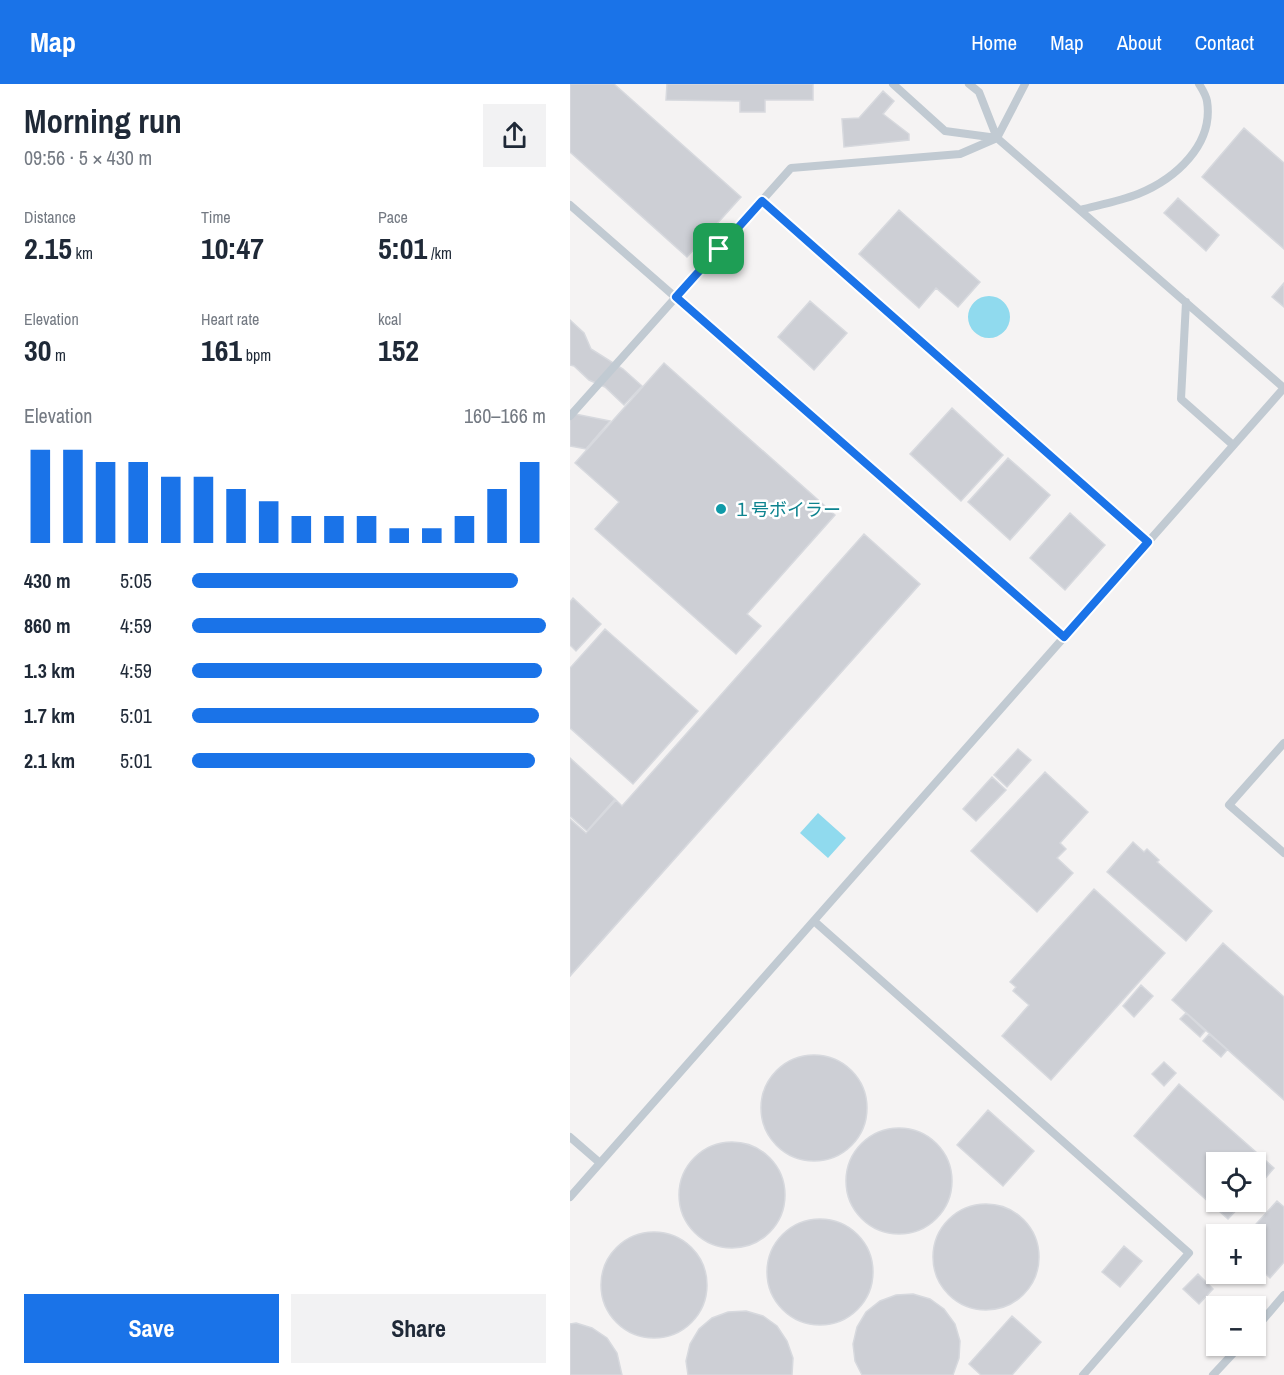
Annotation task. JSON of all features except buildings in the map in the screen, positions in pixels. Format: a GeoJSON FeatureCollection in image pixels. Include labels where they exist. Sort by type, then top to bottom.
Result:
{"type":"FeatureCollection","features":[{"type":"Feature","properties":{"kind":"lane"},"geometry":{"type":"LineString","coordinates":[[893,84],[945,131],[997,138]]}},
{"type":"Feature","properties":{"kind":"lane"},"geometry":{"type":"LineString","coordinates":[[570,1197],[1284,388],[997,138],[978,92],[969,84]]}},
{"type":"Feature","properties":{"kind":"lane"},"geometry":{"type":"LineString","coordinates":[[570,416],[791,168],[960,154],[997,138],[1025,84]]}},
{"type":"Feature","properties":{"kind":"lane"},"geometry":{"type":"LineString","coordinates":[[1080,210],[1138,194],[1167,179],[1189,160],[1207,131],[1207,100],[1199,84]]}},
{"type":"Feature","properties":{"kind":"lane"},"geometry":{"type":"LineString","coordinates":[[762,201],[1148,542]]}},
{"type":"Feature","properties":{"kind":"lane"},"geometry":{"type":"LineString","coordinates":[[570,204],[1064,637]]}},
{"type":"Feature","properties":{"kind":"lane"},"geometry":{"type":"LineString","coordinates":[[1186,302],[1181,399],[1233,445]]}},
{"type":"Feature","properties":{"kind":"lane"},"geometry":{"type":"LineString","coordinates":[[1284,743],[1229,806],[1284,854]]}},
{"type":"Feature","properties":{"kind":"lane"},"geometry":{"type":"LineString","coordinates":[[814,921],[1189,1253],[1083,1375]]}},
{"type":"Feature","properties":{"kind":"lane"},"geometry":{"type":"LineString","coordinates":[[570,1137],[600,1163]]}},
{"type":"Feature","properties":{"kind":"lane"},"geometry":{"type":"LineString","coordinates":[[1266,1317],[1284,1296]]}},
{"type":"Feature","properties":{"kind":"lane"},"geometry":{"type":"LineString","coordinates":[[1214,1375],[1231,1356]]}},
{"type":"Feature","properties":{"kind":"water"},"geometry":{"type":"Polygon","coordinates":[[[989,296],[1004,302],[1010,317],[1004,332],[989,338],[974,332],[968,317],[974,302],[989,296]]]}},
{"type":"Feature","properties":{"kind":"water"},"geometry":{"type":"Polygon","coordinates":[[[818,813],[846,838],[828,858],[800,833],[818,813]]]}},
{"type":"Feature","properties":{"kind":"place","name":"１号ボイラー"},"geometry":{"type":"Point","coordinates":[721,509]}},
{"type":"Feature","properties":{"kind":"route"},"geometry":{"type":"LineString","coordinates":[[762,201],[1148,542],[1064,637],[676,297],[719,249],[762,201]]}}]}
